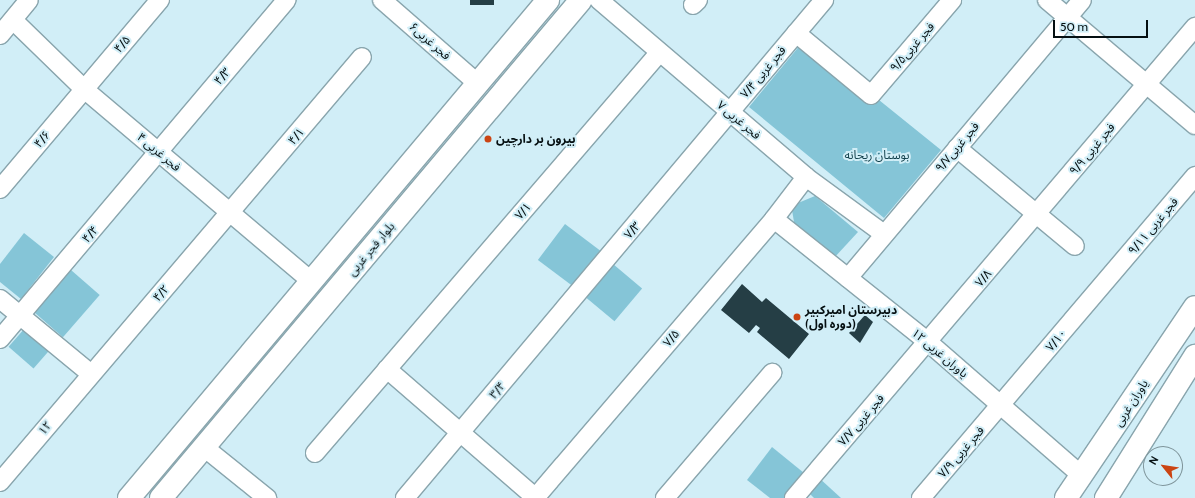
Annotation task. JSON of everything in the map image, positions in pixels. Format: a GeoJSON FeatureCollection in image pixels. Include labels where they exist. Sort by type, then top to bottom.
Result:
{"type":"FeatureCollection","features":[{"type":"Feature","properties":{"kind":"main road"},"geometry":{"type":"LineString","coordinates":[[129,498],[310,280],[548,0]]}},
{"type":"Feature","properties":{"kind":"main road","name":"بلوار فجر غربی"},"geometry":{"type":"LineString","coordinates":[[161,498],[205,448],[581,0]]}},
{"type":"Feature","properties":{"kind":"main road","name":"یاوران غربی"},"geometry":{"type":"LineString","coordinates":[[1066,498],[1195,307]]}},
{"type":"Feature","properties":{"kind":"main road"},"geometry":{"type":"LineString","coordinates":[[1106,498],[1192,367]]}},
{"type":"Feature","properties":{"kind":"street"},"geometry":{"type":"LineString","coordinates":[[0,35],[29,0]]}},
{"type":"Feature","properties":{"kind":"street","name":"۴/۵"},"geometry":{"type":"LineString","coordinates":[[84,89],[160,0]]}},
{"type":"Feature","properties":{"kind":"street","name":"۴/۳"},"geometry":{"type":"LineString","coordinates":[[159,152],[286,0]]}},
{"type":"Feature","properties":{"kind":"street","name":"فجر غربی۶"},"geometry":{"type":"LineString","coordinates":[[382,0],[477,83]]}},
{"type":"Feature","properties":{"kind":"street","name":"۷ فجر غربی"},"geometry":{"type":"LineString","coordinates":[[599,0],[659,53],[806,177],[884,234]]}},
{"type":"Feature","properties":{"kind":"street","name":"۷/۴ فجر غربی"},"geometry":{"type":"LineString","coordinates":[[730,112],[824,0]]}},
{"type":"Feature","properties":{"kind":"street","name":"فجر غربی۹/۵"},"geometry":{"type":"LineString","coordinates":[[796,33],[871,95],[952,0]]}},
{"type":"Feature","properties":{"kind":"street"},"geometry":{"type":"LineString","coordinates":[[1047,0],[1195,125]]}},
{"type":"Feature","properties":{"kind":"street","name":"فجر غربی۹/۷"},"geometry":{"type":"LineString","coordinates":[[848,278],[1082,0]]}},
{"type":"Feature","properties":{"kind":"street","name":"۴ فجر غربی"},"geometry":{"type":"LineString","coordinates":[[13,20],[84,89],[310,280]]}},
{"type":"Feature","properties":{"kind":"street","name":"۹/۹ فجر غربی"},"geometry":{"type":"LineString","coordinates":[[1037,213],[1195,27]]}},
{"type":"Feature","properties":{"kind":"street","name":"۷/۱"},"geometry":{"type":"LineString","coordinates":[[315,453],[659,53]]}},
{"type":"Feature","properties":{"kind":"street","name":"۴/۱"},"geometry":{"type":"LineString","coordinates":[[231,214],[362,57]]}},
{"type":"Feature","properties":{"kind":"street","name":"۴/۶"},"geometry":{"type":"LineString","coordinates":[[0,189],[84,89]]}},
{"type":"Feature","properties":{"kind":"street","name":"۷/۳"},"geometry":{"type":"LineString","coordinates":[[533,348],[730,112]]}},
{"type":"Feature","properties":{"kind":"street"},"geometry":{"type":"LineString","coordinates":[[957,148],[1075,246]]}},
{"type":"Feature","properties":{"kind":"street","name":"۴/۴"},"geometry":{"type":"LineString","coordinates":[[0,339],[159,152]]}},
{"type":"Feature","properties":{"kind":"street","name":"۹/۱۱ فجر غربی"},"geometry":{"type":"LineString","coordinates":[[1111,276],[1195,176]]}},
{"type":"Feature","properties":{"kind":"street","name":"۷/۵"},"geometry":{"type":"LineString","coordinates":[[536,498],[774,220],[806,177]]}},
{"type":"Feature","properties":{"kind":"street","name":"۷/۸"},"geometry":{"type":"LineString","coordinates":[[928,342],[1037,213]]}},
{"type":"Feature","properties":{"kind":"street","name":"۴/۲"},"geometry":{"type":"LineString","coordinates":[[91,374],[231,214]]}},
{"type":"Feature","properties":{"kind":"street","name":"۱۲ یاوران غربی"},"geometry":{"type":"LineString","coordinates":[[774,220],[928,342],[1082,476]]}},
{"type":"Feature","properties":{"kind":"street","name":"۷/۱۰"},"geometry":{"type":"LineString","coordinates":[[1002,405],[1111,276]]}},
{"type":"Feature","properties":{"kind":"street"},"geometry":{"type":"LineString","coordinates":[[0,299],[91,374]]}},
{"type":"Feature","properties":{"kind":"street","name":"۷/۷ فجر غربی"},"geometry":{"type":"LineString","coordinates":[[801,495],[928,342]]}},
{"type":"Feature","properties":{"kind":"street","name":"۳/۴"},"geometry":{"type":"LineString","coordinates":[[405,498],[533,348]]}},
{"type":"Feature","properties":{"kind":"street"},"geometry":{"type":"LineString","coordinates":[[387,369],[536,498]]}},
{"type":"Feature","properties":{"kind":"street"},"geometry":{"type":"LineString","coordinates":[[665,498],[772,373]]}},
{"type":"Feature","properties":{"kind":"street","name":"۱۲"},"geometry":{"type":"LineString","coordinates":[[0,482],[91,374]]}},
{"type":"Feature","properties":{"kind":"street","name":"۷/۹ فجر غربی"},"geometry":{"type":"LineString","coordinates":[[921,498],[1002,405]]}},
{"type":"Feature","properties":{"kind":"street"},"geometry":{"type":"LineString","coordinates":[[205,448],[267,498]]}},
{"type":"Feature","properties":{"kind":"green space","name":"بوستان ریحانه"},"geometry":{"type":"Polygon","coordinates":[[[801,44],[874,105],[879,100],[941,150],[884,218],[749,107],[801,44]]]}},
{"type":"Feature","properties":{"kind":"green space"},"geometry":{"type":"Polygon","coordinates":[[[815,196],[858,232],[834,258],[795,228],[792,210],[798,203],[815,196]]]}},
{"type":"Feature","properties":{"kind":"green space"},"geometry":{"type":"Polygon","coordinates":[[[565,224],[603,253],[576,289],[538,260],[565,224]]]}},
{"type":"Feature","properties":{"kind":"green space"},"geometry":{"type":"Polygon","coordinates":[[[24,233],[54,257],[21,299],[0,282],[0,264],[24,233]]]}},
{"type":"Feature","properties":{"kind":"green space"},"geometry":{"type":"Polygon","coordinates":[[[613,264],[642,288],[614,321],[585,297],[613,264]]]}},
{"type":"Feature","properties":{"kind":"green space"},"geometry":{"type":"Polygon","coordinates":[[[71,270],[100,295],[63,337],[34,312],[71,270]]]}},
{"type":"Feature","properties":{"kind":"green space"},"geometry":{"type":"Polygon","coordinates":[[[25,328],[50,350],[34,369],[9,347],[25,328]]]}},
{"type":"Feature","properties":{"kind":"green space"},"geometry":{"type":"Polygon","coordinates":[[[772,447],[804,473],[784,498],[770,498],[747,480],[772,447]]]}},
{"type":"Feature","properties":{"kind":"green space"},"geometry":{"type":"Polygon","coordinates":[[[818,477],[841,498],[814,498],[806,490],[818,477]]]}},
{"type":"Feature","properties":{"kind":"building"},"geometry":{"type":"Polygon","coordinates":[[[470,0],[494,0],[494,5],[470,5],[470,0]]]}},
{"type":"Feature","properties":{"kind":"building"},"geometry":{"type":"Polygon","coordinates":[[[742,284],[762,302],[766,298],[809,334],[789,359],[757,332],[760,328],[756,325],[749,333],[721,310],[742,284]]]}},
{"type":"Feature","properties":{"kind":"building"},"geometry":{"type":"Polygon","coordinates":[[[865,315],[873,322],[860,343],[849,333],[865,315]]]}},
{"type":"Feature","properties":{"kind":"place","name":"بیرون بر دارچین"},"geometry":{"type":"Point","coordinates":[488,139]}},
{"type":"Feature","properties":{"kind":"place","name":"دبیرستان امیرکبیر (دوره اول)"},"geometry":{"type":"Point","coordinates":[797,317]}}]}
